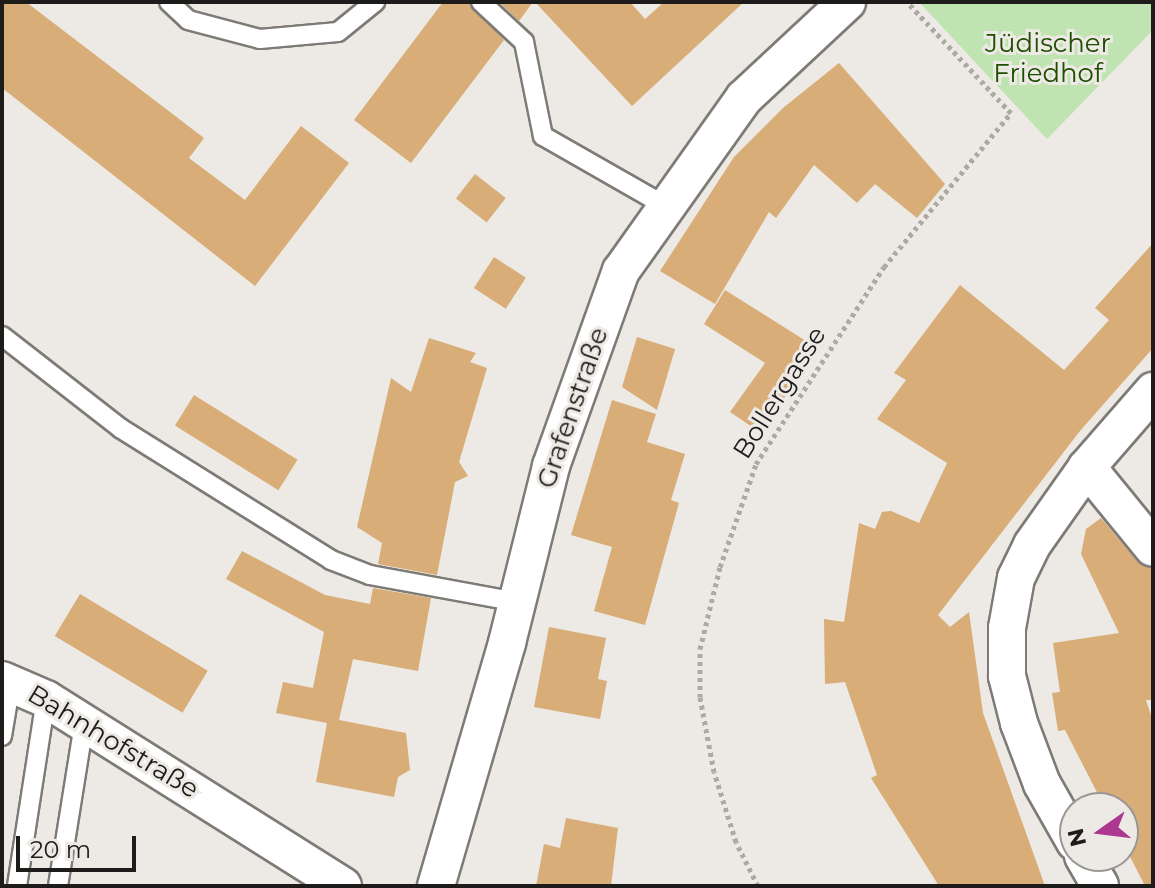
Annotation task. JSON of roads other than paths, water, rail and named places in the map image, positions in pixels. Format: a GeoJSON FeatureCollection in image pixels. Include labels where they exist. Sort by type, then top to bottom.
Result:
{"type":"FeatureCollection","features":[{"type":"Feature","properties":{"kind":"street","name":"Grafenstraße"},"geometry":{"type":"LineString","coordinates":[[436,886],[517,602],[551,466],[621,271],[664,205],[744,98],[847,2]]}},
{"type":"Feature","properties":{"kind":"street"},"geometry":{"type":"LineString","coordinates":[[1059,814],[1042,784],[1019,723],[1007,676],[1007,628],[1016,578],[1032,545],[1087,467],[1153,391]]}},
{"type":"Feature","properties":{"kind":"street"},"geometry":{"type":"LineString","coordinates":[[1087,467],[1153,548]]}},
{"type":"Feature","properties":{"kind":"street","name":"Bahnhofstraße"},"geometry":{"type":"LineString","coordinates":[[6,681],[46,699],[343,886]]}},
{"type":"Feature","properties":{"kind":"lane"},"geometry":{"type":"LineString","coordinates":[[169,2],[188,20],[260,39],[338,32],[375,2]]}},
{"type":"Feature","properties":{"kind":"lane"},"geometry":{"type":"LineString","coordinates":[[481,2],[524,42],[543,136],[664,205]]}},
{"type":"Feature","properties":{"kind":"lane"},"geometry":{"type":"LineString","coordinates":[[2,336],[120,428],[331,560],[370,575],[517,602]]}},
{"type":"Feature","properties":{"kind":"lane"},"geometry":{"type":"LineString","coordinates":[[2,736],[6,681]]}},
{"type":"Feature","properties":{"kind":"lane"},"geometry":{"type":"LineString","coordinates":[[17,886],[46,699]]}},
{"type":"Feature","properties":{"kind":"lane"},"geometry":{"type":"LineString","coordinates":[[58,886],[84,723]]}},
{"type":"Feature","properties":{"kind":"park label","name":"Jüdischer Friedhof"},"geometry":{"type":"Point","coordinates":[1048,59]}}]}
